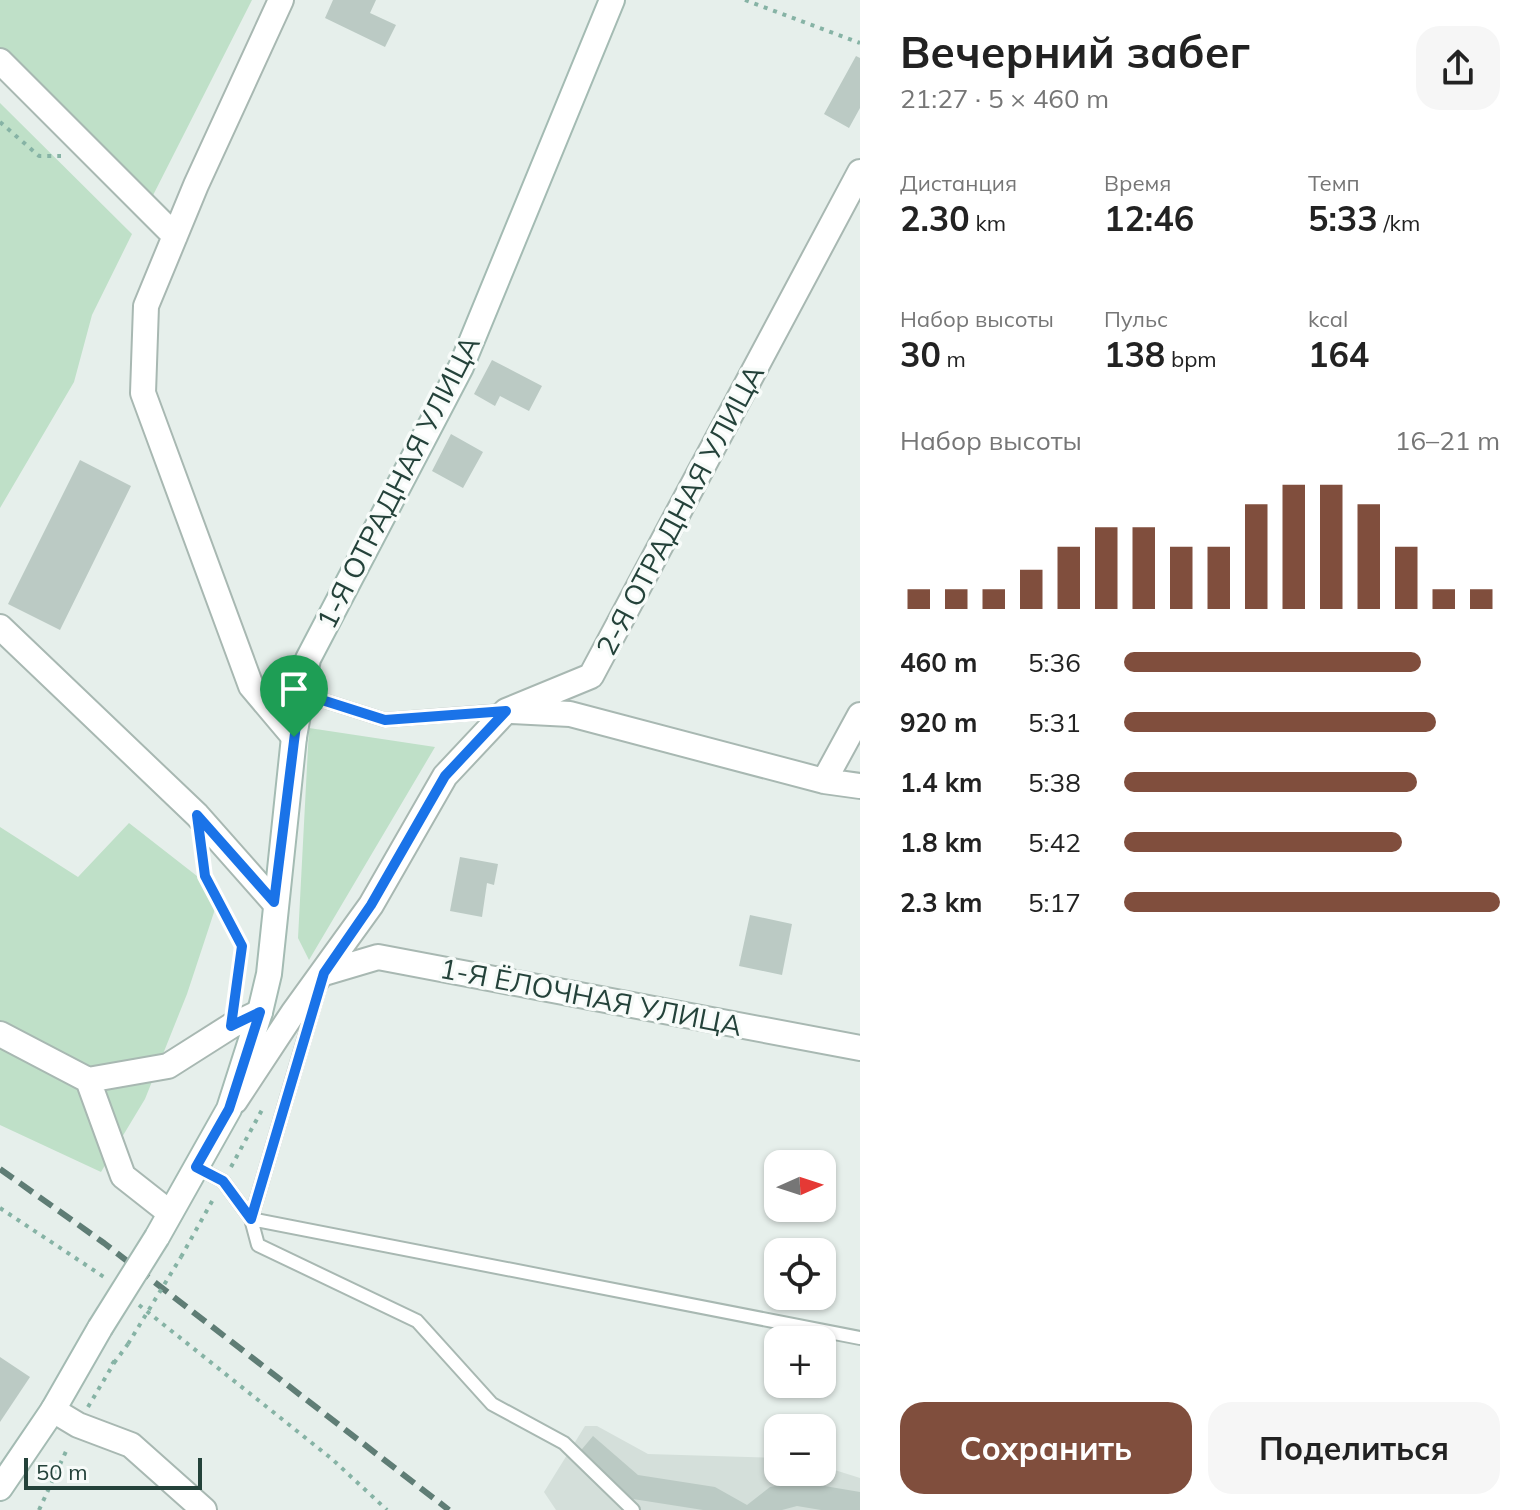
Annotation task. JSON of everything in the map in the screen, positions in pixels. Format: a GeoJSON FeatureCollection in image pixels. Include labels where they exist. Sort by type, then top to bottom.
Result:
{"type":"FeatureCollection","features":[{"type":"Feature","properties":{"kind":"street"},"geometry":{"type":"LineString","coordinates":[[281,0],[146,306],[143,393],[251,686],[294,737]]}},
{"type":"Feature","properties":{"kind":"street","name":"1-Я ОТРАДНАЯ УЛИЦА"},"geometry":{"type":"LineString","coordinates":[[0,1488],[11,1463],[53,1410],[157,1237],[229,1109],[269,974],[274,902],[294,737],[308,659],[461,367],[612,0]]}},
{"type":"Feature","properties":{"kind":"street"},"geometry":{"type":"LineString","coordinates":[[0,61],[175,236]]}},
{"type":"Feature","properties":{"kind":"street","name":"2-Я ОТРАДНАЯ УЛИЦА"},"geometry":{"type":"LineString","coordinates":[[229,1109],[371,905],[445,776],[506,711],[591,676],[860,172]]}},
{"type":"Feature","properties":{"kind":"street"},"geometry":{"type":"LineString","coordinates":[[0,627],[197,815],[274,902]]}},
{"type":"Feature","properties":{"kind":"street"},"geometry":{"type":"LineString","coordinates":[[506,711],[570,714],[824,781],[860,786]]}},
{"type":"Feature","properties":{"kind":"street"},"geometry":{"type":"LineString","coordinates":[[824,781],[860,715]]}},
{"type":"Feature","properties":{"kind":"street","name":"1-Я ЁЛОЧНАЯ УЛИЦА"},"geometry":{"type":"LineString","coordinates":[[324,973],[378,957],[860,1048]]}},
{"type":"Feature","properties":{"kind":"street"},"geometry":{"type":"LineString","coordinates":[[0,1034],[88,1080],[168,1066],[231,1026],[260,1012]]}},
{"type":"Feature","properties":{"kind":"street"},"geometry":{"type":"LineString","coordinates":[[88,1080],[123,1176],[170,1213]]}},
{"type":"Feature","properties":{"kind":"street"},"geometry":{"type":"LineString","coordinates":[[53,1410],[78,1425],[131,1445],[204,1510]]}},
{"type":"Feature","properties":{"kind":"lane"},"geometry":{"type":"LineString","coordinates":[[300,693],[385,720],[506,711]]}},
{"type":"Feature","properties":{"kind":"lane"},"geometry":{"type":"LineString","coordinates":[[251,1219],[324,973]]}},
{"type":"Feature","properties":{"kind":"lane"},"geometry":{"type":"LineString","coordinates":[[196,1167],[223,1181],[251,1219],[258,1245],[417,1321],[492,1404],[564,1443],[633,1510]]}},
{"type":"Feature","properties":{"kind":"lane"},"geometry":{"type":"LineString","coordinates":[[251,1219],[860,1338]]}},
{"type":"Feature","properties":{"kind":"path"},"geometry":{"type":"LineString","coordinates":[[745,0],[860,43]]}},
{"type":"Feature","properties":{"kind":"path"},"geometry":{"type":"LineString","coordinates":[[0,122],[39,156],[96,157]]}},
{"type":"Feature","properties":{"kind":"path"},"geometry":{"type":"LineString","coordinates":[[197,815],[205,876],[242,946],[231,1026]]}},
{"type":"Feature","properties":{"kind":"path"},"geometry":{"type":"LineString","coordinates":[[114,1363],[181,1257],[269,1097]]}},
{"type":"Feature","properties":{"kind":"path"},"geometry":{"type":"LineString","coordinates":[[0,1208],[105,1278]]}},
{"type":"Feature","properties":{"kind":"path"},"geometry":{"type":"LineString","coordinates":[[129,1297],[332,1459],[387,1510]]}},
{"type":"Feature","properties":{"kind":"path"},"geometry":{"type":"LineString","coordinates":[[39,1510],[78,1425]]}},
{"type":"Feature","properties":{"kind":"shaded area"},"geometry":{"type":"Polygon","coordinates":[[[585,1426],[597,1426],[648,1454],[764,1458],[764,1486],[836,1486],[836,1470],[860,1478],[860,1510],[556,1510],[544,1492],[585,1426]]]}},
{"type":"Feature","properties":{"kind":"green space"},"geometry":{"type":"Polygon","coordinates":[[[0,0],[252,0],[143,215],[0,71],[0,0]]]}},
{"type":"Feature","properties":{"kind":"green space"},"geometry":{"type":"Polygon","coordinates":[[[0,103],[132,234],[92,315],[74,382],[0,508],[0,103]]]}},
{"type":"Feature","properties":{"kind":"green space"},"geometry":{"type":"Polygon","coordinates":[[[309,728],[435,747],[309,960],[298,938],[309,728]]]}},
{"type":"Feature","properties":{"kind":"green space"},"geometry":{"type":"Polygon","coordinates":[[[129,823],[220,894],[187,994],[145,1099],[101,1172],[0,1125],[0,827],[78,877],[129,823]]]}},
{"type":"Feature","properties":{"kind":"building"},"geometry":{"type":"Polygon","coordinates":[[[333,0],[376,0],[370,13],[396,25],[385,47],[325,18],[333,0]]]}},
{"type":"Feature","properties":{"kind":"building"},"geometry":{"type":"Polygon","coordinates":[[[856,56],[860,58],[860,108],[849,128],[824,114],[856,56]]]}},
{"type":"Feature","properties":{"kind":"building"},"geometry":{"type":"Polygon","coordinates":[[[492,360],[542,386],[529,411],[500,396],[495,406],[474,394],[492,360]]]}},
{"type":"Feature","properties":{"kind":"building"},"geometry":{"type":"Polygon","coordinates":[[[451,434],[483,452],[463,488],[432,471],[451,434]]]}},
{"type":"Feature","properties":{"kind":"building"},"geometry":{"type":"Polygon","coordinates":[[[80,460],[131,486],[60,630],[8,604],[80,460]]]}},
{"type":"Feature","properties":{"kind":"building"},"geometry":{"type":"Polygon","coordinates":[[[460,857],[498,864],[494,885],[487,883],[482,917],[450,911],[460,857]]]}},
{"type":"Feature","properties":{"kind":"building"},"geometry":{"type":"Polygon","coordinates":[[[750,915],[792,924],[782,975],[739,966],[750,915]]]}},
{"type":"Feature","properties":{"kind":"building"},"geometry":{"type":"Polygon","coordinates":[[[0,1357],[30,1377],[0,1422],[0,1357]]]}},
{"type":"Feature","properties":{"kind":"building"},"geometry":{"type":"Polygon","coordinates":[[[593,1436],[638,1475],[715,1487],[747,1505],[770,1487],[825,1486],[860,1492],[860,1510],[821,1510],[797,1506],[782,1510],[703,1510],[633,1499],[577,1455],[593,1436]]]}},
{"type":"Feature","properties":{"kind":"railway"},"geometry":{"type":"LineString","coordinates":[[0,1169],[104,1243],[449,1510]]}},
{"type":"Feature","properties":{"kind":"route"},"geometry":{"type":"LineString","coordinates":[[300,693],[385,720],[506,711],[445,776],[371,905],[324,973],[251,1219],[223,1181],[196,1167],[229,1109],[260,1012],[231,1026],[242,946],[205,876],[197,815],[274,902],[294,737],[300,693]]}}]}
